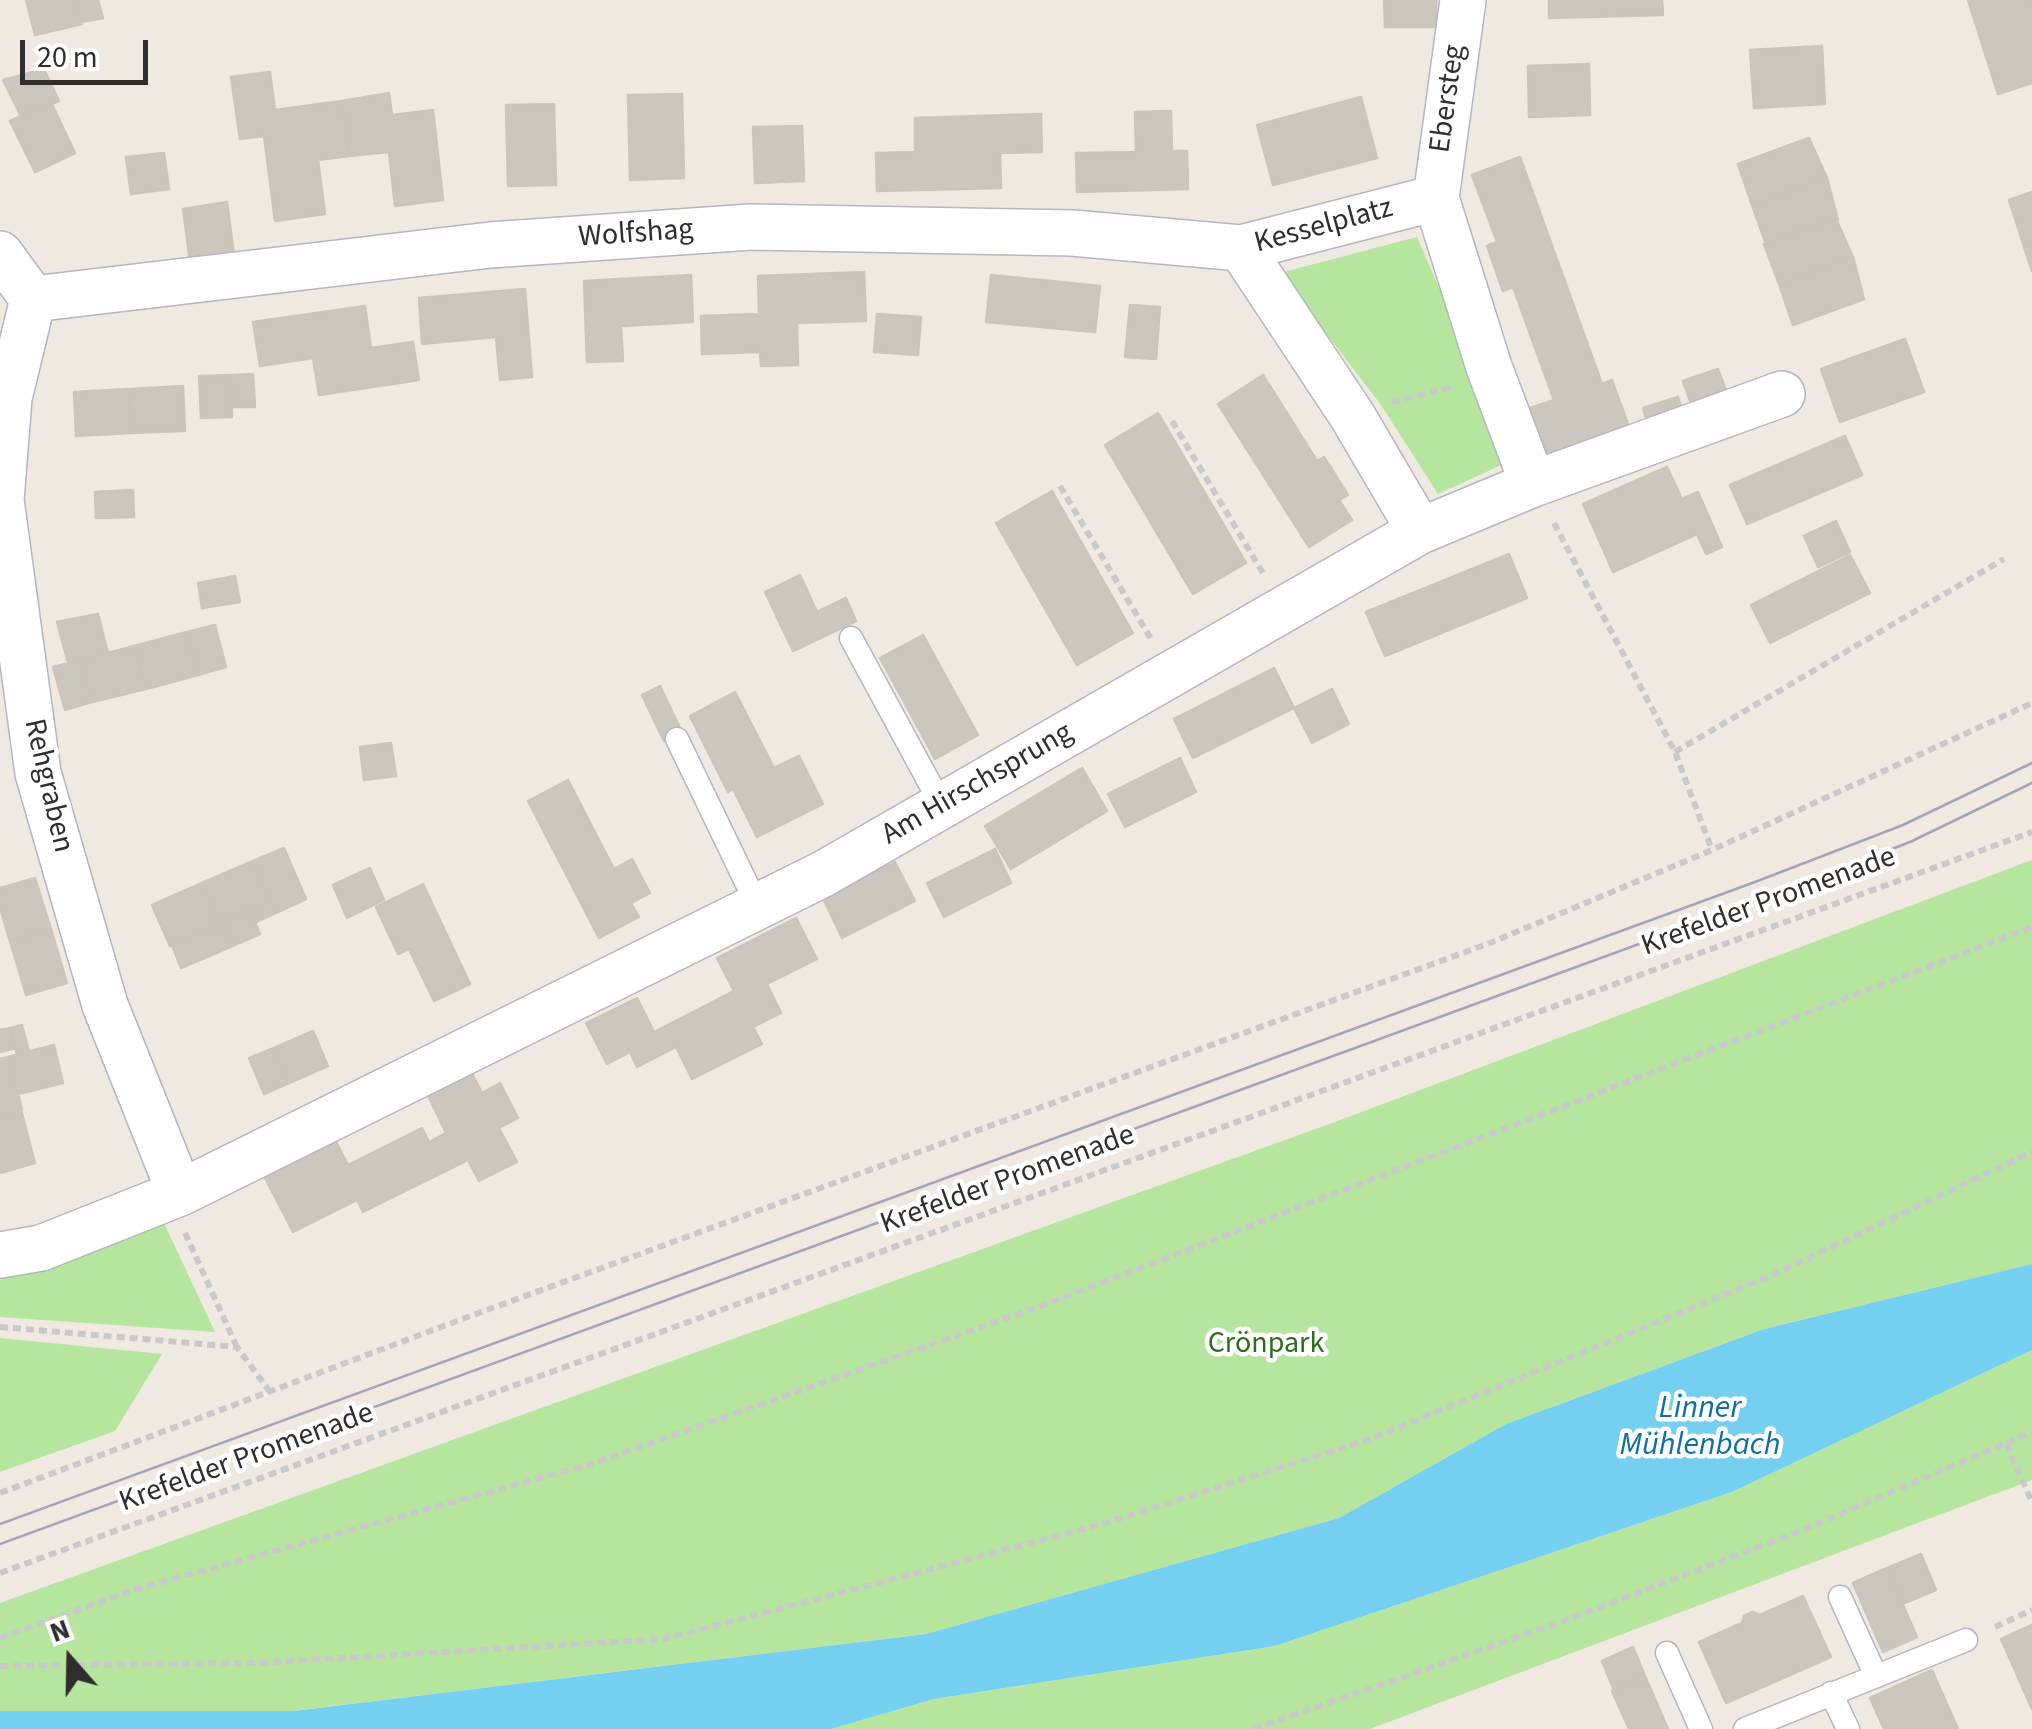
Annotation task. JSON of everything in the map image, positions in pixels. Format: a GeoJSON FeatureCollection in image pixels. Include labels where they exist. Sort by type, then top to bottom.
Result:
{"type":"FeatureCollection","features":[{"type":"Feature","properties":{"kind":"street","name":"Ebersteg"},"geometry":{"type":"LineString","coordinates":[[1436,198],[1463,0]]}},
{"type":"Feature","properties":{"kind":"street","name":"Kesselplatz"},"geometry":{"type":"LineString","coordinates":[[1420,531],[1353,417],[1242,248],[1436,198],[1489,367],[1534,484]]}},
{"type":"Feature","properties":{"kind":"street","name":"Wolfshag"},"geometry":{"type":"LineString","coordinates":[[33,299],[490,245],[751,228],[1072,233],[1242,248]]}},
{"type":"Feature","properties":{"kind":"street"},"geometry":{"type":"LineString","coordinates":[[0,254],[33,299]]}},
{"type":"Feature","properties":{"kind":"street","name":"Rehgraben"},"geometry":{"type":"LineString","coordinates":[[33,299],[9,398],[1,500],[38,773],[105,1005],[180,1194]]}},
{"type":"Feature","properties":{"kind":"street","name":"Am Hirschsprung"},"geometry":{"type":"LineString","coordinates":[[0,1255],[41,1248],[180,1194],[823,874],[1420,531],[1534,484],[1782,394]]}},
{"type":"Feature","properties":{"kind":"lane"},"geometry":{"type":"LineString","coordinates":[[851,638],[942,806]]}},
{"type":"Feature","properties":{"kind":"lane"},"geometry":{"type":"LineString","coordinates":[[677,739],[758,907]]}},
{"type":"Feature","properties":{"kind":"lane"},"geometry":{"type":"LineString","coordinates":[[1840,1597],[1875,1674]]}},
{"type":"Feature","properties":{"kind":"lane"},"geometry":{"type":"LineString","coordinates":[[1744,1729],[1966,1640]]}},
{"type":"Feature","properties":{"kind":"lane"},"geometry":{"type":"LineString","coordinates":[[1667,1652],[1701,1729]]}},
{"type":"Feature","properties":{"kind":"lane"},"geometry":{"type":"LineString","coordinates":[[1831,1694],[1848,1729]]}},
{"type":"Feature","properties":{"kind":"path"},"geometry":{"type":"LineString","coordinates":[[1353,417],[1381,405],[1479,381],[1489,367]]}},
{"type":"Feature","properties":{"kind":"path"},"geometry":{"type":"LineString","coordinates":[[1172,421],[1285,610]]}},
{"type":"Feature","properties":{"kind":"path"},"geometry":{"type":"LineString","coordinates":[[1534,484],[1675,752],[1712,850]]}},
{"type":"Feature","properties":{"kind":"path"},"geometry":{"type":"LineString","coordinates":[[1060,486],[1172,674]]}},
{"type":"Feature","properties":{"kind":"path"},"geometry":{"type":"LineString","coordinates":[[1675,752],[2004,559]]}},
{"type":"Feature","properties":{"kind":"path"},"geometry":{"type":"LineString","coordinates":[[0,1493],[1490,943],[1712,850],[2032,703]]}},
{"type":"Feature","properties":{"kind":"path","name":"Krefelder Promenade"},"geometry":{"type":"LineString","coordinates":[[0,1574],[2032,832]]}},
{"type":"Feature","properties":{"kind":"path"},"geometry":{"type":"LineString","coordinates":[[0,1638],[136,1589],[606,1458],[1038,1307],[2032,927]]}},
{"type":"Feature","properties":{"kind":"path"},"geometry":{"type":"LineString","coordinates":[[0,1666],[256,1663],[664,1639],[1099,1525],[1370,1439],[1768,1277],[2032,1152]]}},
{"type":"Feature","properties":{"kind":"path"},"geometry":{"type":"LineString","coordinates":[[180,1194],[179,1220],[237,1346],[270,1392]]}},
{"type":"Feature","properties":{"kind":"path"},"geometry":{"type":"LineString","coordinates":[[0,1327],[237,1346]]}},
{"type":"Feature","properties":{"kind":"path"},"geometry":{"type":"LineString","coordinates":[[1254,1729],[1352,1698],[1793,1534],[2032,1432]]}},
{"type":"Feature","properties":{"kind":"path"},"geometry":{"type":"LineString","coordinates":[[2006,1444],[2032,1502]]}},
{"type":"Feature","properties":{"kind":"path"},"geometry":{"type":"LineString","coordinates":[[1966,1640],[2032,1610]]}},
{"type":"Feature","properties":{"kind":"green space"},"geometry":{"type":"Polygon","coordinates":[[[1417,237],[1479,381],[1508,462],[1438,494],[1381,405],[1280,273],[1417,237]]]}},
{"type":"Feature","properties":{"kind":"green space","name":"Crönpark"},"geometry":{"type":"Polygon","coordinates":[[[2032,860],[2032,1264],[1764,1329],[1506,1424],[1339,1518],[926,1634],[293,1711],[0,1711],[0,1603],[1335,1122],[2032,860]]]}},
{"type":"Feature","properties":{"kind":"green space"},"geometry":{"type":"Polygon","coordinates":[[[164,1223],[215,1332],[0,1317],[0,1274],[164,1223]]]}},
{"type":"Feature","properties":{"kind":"green space"},"geometry":{"type":"Polygon","coordinates":[[[0,1338],[162,1354],[115,1431],[0,1472],[0,1338]]]}},
{"type":"Feature","properties":{"kind":"green space"},"geometry":{"type":"Polygon","coordinates":[[[2032,1350],[2032,1480],[1370,1729],[831,1729],[934,1699],[1275,1646],[1732,1492],[2032,1350]]]}},
{"type":"Feature","properties":{"kind":"water","name":"Linner Mühlenbach"},"geometry":{"type":"Polygon","coordinates":[[[2032,1264],[2032,1350],[1732,1492],[1275,1646],[934,1699],[831,1729],[0,1729],[0,1711],[294,1711],[926,1634],[1339,1518],[1506,1424],[1764,1329],[2032,1264]]]}},
{"type":"Feature","properties":{"kind":"building"},"geometry":{"type":"Polygon","coordinates":[[[26,0],[76,0],[82,24],[35,35],[26,0]]]}},
{"type":"Feature","properties":{"kind":"building"},"geometry":{"type":"Polygon","coordinates":[[[76,0],[98,0],[103,18],[82,22],[76,0]]]}},
{"type":"Feature","properties":{"kind":"building"},"geometry":{"type":"Polygon","coordinates":[[[1384,0],[1436,0],[1437,27],[1385,27],[1384,0]]]}},
{"type":"Feature","properties":{"kind":"building"},"geometry":{"type":"Polygon","coordinates":[[[1549,0],[1662,0],[1663,15],[1549,18],[1549,0]]]}},
{"type":"Feature","properties":{"kind":"building"},"geometry":{"type":"Polygon","coordinates":[[[1968,0],[2032,0],[2032,83],[1998,94],[1968,0]]]}},
{"type":"Feature","properties":{"kind":"building"},"geometry":{"type":"Polygon","coordinates":[[[1822,46],[1825,104],[1754,108],[1750,50],[1822,46]]]}},
{"type":"Feature","properties":{"kind":"building"},"geometry":{"type":"Polygon","coordinates":[[[1589,64],[1590,115],[1529,117],[1528,66],[1589,64]]]}},
{"type":"Feature","properties":{"kind":"building"},"geometry":{"type":"Polygon","coordinates":[[[44,69],[59,101],[21,116],[3,80],[44,69]]]}},
{"type":"Feature","properties":{"kind":"building"},"geometry":{"type":"Polygon","coordinates":[[[270,72],[275,110],[342,101],[349,156],[318,160],[325,214],[275,221],[264,136],[240,139],[231,77],[270,72]]]}},
{"type":"Feature","properties":{"kind":"building"},"geometry":{"type":"Polygon","coordinates":[[[389,93],[392,115],[433,110],[443,200],[395,206],[389,152],[349,156],[342,101],[389,93]]]}},
{"type":"Feature","properties":{"kind":"building"},"geometry":{"type":"Polygon","coordinates":[[[682,94],[684,178],[630,180],[628,95],[682,94]]]}},
{"type":"Feature","properties":{"kind":"building"},"geometry":{"type":"Polygon","coordinates":[[[1361,97],[1377,158],[1273,185],[1257,125],[1361,97]]]}},
{"type":"Feature","properties":{"kind":"building"},"geometry":{"type":"Polygon","coordinates":[[[51,102],[75,153],[35,172],[10,121],[51,102]]]}},
{"type":"Feature","properties":{"kind":"building"},"geometry":{"type":"Polygon","coordinates":[[[554,104],[556,185],[508,186],[506,105],[554,104]]]}},
{"type":"Feature","properties":{"kind":"building"},"geometry":{"type":"Polygon","coordinates":[[[1171,111],[1172,151],[1187,151],[1188,189],[1077,192],[1076,153],[1136,152],[1135,112],[1171,111]]]}},
{"type":"Feature","properties":{"kind":"building"},"geometry":{"type":"Polygon","coordinates":[[[1041,114],[1042,152],[1000,153],[1001,188],[877,191],[876,153],[915,152],[915,118],[1041,114]]]}},
{"type":"Feature","properties":{"kind":"building"},"geometry":{"type":"Polygon","coordinates":[[[802,126],[804,181],[755,183],[753,127],[802,126]]]}},
{"type":"Feature","properties":{"kind":"building"},"geometry":{"type":"Polygon","coordinates":[[[1809,138],[1827,178],[1752,205],[1738,164],[1809,138]]]}},
{"type":"Feature","properties":{"kind":"building"},"geometry":{"type":"Polygon","coordinates":[[[164,153],[169,189],[131,194],[126,157],[164,153]]]}},
{"type":"Feature","properties":{"kind":"building"},"geometry":{"type":"Polygon","coordinates":[[[1520,157],[1602,384],[1612,380],[1629,427],[1545,458],[1527,409],[1554,400],[1513,287],[1503,291],[1487,246],[1497,242],[1472,175],[1520,157]]]}},
{"type":"Feature","properties":{"kind":"building"},"geometry":{"type":"Polygon","coordinates":[[[1827,178],[1838,220],[1766,244],[1752,205],[1827,178]]]}},
{"type":"Feature","properties":{"kind":"building"},"geometry":{"type":"Polygon","coordinates":[[[2032,192],[2032,271],[2009,200],[2032,192]]]}},
{"type":"Feature","properties":{"kind":"building"},"geometry":{"type":"Polygon","coordinates":[[[227,202],[234,255],[190,261],[183,209],[227,202]]]}},
{"type":"Feature","properties":{"kind":"building"},"geometry":{"type":"Polygon","coordinates":[[[1836,219],[1853,257],[1779,284],[1764,244],[1836,219]]]}},
{"type":"Feature","properties":{"kind":"building"},"geometry":{"type":"Polygon","coordinates":[[[1853,257],[1864,299],[1793,325],[1779,284],[1853,257]]]}},
{"type":"Feature","properties":{"kind":"building"},"geometry":{"type":"Polygon","coordinates":[[[864,272],[866,321],[797,323],[798,365],[761,366],[760,352],[702,354],[701,316],[759,314],[758,276],[864,272]]]}},
{"type":"Feature","properties":{"kind":"building"},"geometry":{"type":"Polygon","coordinates":[[[691,275],[693,322],[621,326],[623,361],[587,362],[584,281],[691,275]]]}},
{"type":"Feature","properties":{"kind":"building"},"geometry":{"type":"Polygon","coordinates":[[[991,275],[1100,286],[1095,332],[986,322],[991,275]]]}},
{"type":"Feature","properties":{"kind":"building"},"geometry":{"type":"Polygon","coordinates":[[[525,289],[532,377],[500,380],[496,337],[422,344],[419,298],[525,289]]]}},
{"type":"Feature","properties":{"kind":"building"},"geometry":{"type":"Polygon","coordinates":[[[1130,305],[1160,307],[1156,359],[1125,357],[1130,305]]]}},
{"type":"Feature","properties":{"kind":"building"},"geometry":{"type":"Polygon","coordinates":[[[365,306],[371,348],[413,342],[419,380],[319,395],[313,358],[260,366],[253,322],[365,306]]]}},
{"type":"Feature","properties":{"kind":"building"},"geometry":{"type":"Polygon","coordinates":[[[877,314],[921,317],[918,355],[874,352],[877,314]]]}},
{"type":"Feature","properties":{"kind":"building"},"geometry":{"type":"Polygon","coordinates":[[[1905,339],[1924,392],[1840,422],[1821,369],[1905,339]]]}},
{"type":"Feature","properties":{"kind":"building"},"geometry":{"type":"Polygon","coordinates":[[[1718,369],[1730,402],[1695,415],[1683,381],[1718,369]]]}},
{"type":"Feature","properties":{"kind":"building"},"geometry":{"type":"Polygon","coordinates":[[[253,374],[255,407],[232,407],[231,375],[253,374]]]}},
{"type":"Feature","properties":{"kind":"building"},"geometry":{"type":"Polygon","coordinates":[[[231,375],[232,417],[201,418],[199,376],[231,375]]]}},
{"type":"Feature","properties":{"kind":"building"},"geometry":{"type":"Polygon","coordinates":[[[1263,375],[1317,461],[1324,457],[1348,495],[1339,500],[1352,520],[1309,547],[1218,404],[1263,375]]]}},
{"type":"Feature","properties":{"kind":"building"},"geometry":{"type":"Polygon","coordinates":[[[183,386],[185,431],[131,433],[129,389],[183,386]]]}},
{"type":"Feature","properties":{"kind":"building"},"geometry":{"type":"Polygon","coordinates":[[[129,389],[131,433],[76,436],[74,392],[129,389]]]}},
{"type":"Feature","properties":{"kind":"building"},"geometry":{"type":"Polygon","coordinates":[[[1678,397],[1686,424],[1651,434],[1643,408],[1678,397]]]}},
{"type":"Feature","properties":{"kind":"building"},"geometry":{"type":"Polygon","coordinates":[[[1158,413],[1246,563],[1193,594],[1105,445],[1158,413]]]}},
{"type":"Feature","properties":{"kind":"building"},"geometry":{"type":"Polygon","coordinates":[[[1845,436],[1862,475],[1747,524],[1730,485],[1845,436]]]}},
{"type":"Feature","properties":{"kind":"building"},"geometry":{"type":"Polygon","coordinates":[[[1667,467],[1682,499],[1698,492],[1722,547],[1706,554],[1697,534],[1613,572],[1583,504],[1667,467]]]}},
{"type":"Feature","properties":{"kind":"building"},"geometry":{"type":"Polygon","coordinates":[[[133,490],[134,517],[96,518],[95,492],[133,490]]]}},
{"type":"Feature","properties":{"kind":"building"},"geometry":{"type":"Polygon","coordinates":[[[1052,491],[1133,633],[1077,665],[996,523],[1052,491]]]}},
{"type":"Feature","properties":{"kind":"building"},"geometry":{"type":"Polygon","coordinates":[[[1836,521],[1850,552],[1818,567],[1804,536],[1836,521]]]}},
{"type":"Feature","properties":{"kind":"building"},"geometry":{"type":"Polygon","coordinates":[[[1509,554],[1527,598],[1385,656],[1366,612],[1509,554]]]}},
{"type":"Feature","properties":{"kind":"building"},"geometry":{"type":"Polygon","coordinates":[[[1850,555],[1870,593],[1770,643],[1751,605],[1850,555]]]}},
{"type":"Feature","properties":{"kind":"building"},"geometry":{"type":"Polygon","coordinates":[[[800,575],[817,612],[846,598],[856,621],[793,651],[765,592],[800,575]]]}},
{"type":"Feature","properties":{"kind":"building"},"geometry":{"type":"Polygon","coordinates":[[[235,576],[240,602],[202,608],[198,583],[235,576]]]}},
{"type":"Feature","properties":{"kind":"building"},"geometry":{"type":"Polygon","coordinates":[[[98,614],[108,653],[68,663],[57,622],[98,614]]]}},
{"type":"Feature","properties":{"kind":"building"},"geometry":{"type":"Polygon","coordinates":[[[215,625],[226,667],[198,675],[187,632],[215,625]]]}},
{"type":"Feature","properties":{"kind":"building"},"geometry":{"type":"Polygon","coordinates":[[[187,632],[198,675],[146,689],[134,646],[187,632]]]}},
{"type":"Feature","properties":{"kind":"building"},"geometry":{"type":"Polygon","coordinates":[[[923,635],[978,735],[935,759],[880,658],[923,635]]]}},
{"type":"Feature","properties":{"kind":"building"},"geometry":{"type":"Polygon","coordinates":[[[134,646],[146,689],[92,702],[81,660],[134,646]]]}},
{"type":"Feature","properties":{"kind":"building"},"geometry":{"type":"Polygon","coordinates":[[[81,660],[92,702],[65,710],[53,667],[81,660]]]}},
{"type":"Feature","properties":{"kind":"building"},"geometry":{"type":"Polygon","coordinates":[[[1274,668],[1294,708],[1193,758],[1174,719],[1274,668]]]}},
{"type":"Feature","properties":{"kind":"building"},"geometry":{"type":"Polygon","coordinates":[[[660,686],[682,732],[664,741],[642,695],[660,686]]]}},
{"type":"Feature","properties":{"kind":"building"},"geometry":{"type":"Polygon","coordinates":[[[1332,689],[1349,724],[1312,743],[1294,708],[1332,689]]]}},
{"type":"Feature","properties":{"kind":"building"},"geometry":{"type":"Polygon","coordinates":[[[735,692],[774,768],[799,756],[823,804],[757,837],[733,789],[728,792],[690,716],[735,692]]]}},
{"type":"Feature","properties":{"kind":"building"},"geometry":{"type":"Polygon","coordinates":[[[391,743],[396,776],[364,780],[360,747],[391,743]]]}},
{"type":"Feature","properties":{"kind":"building"},"geometry":{"type":"Polygon","coordinates":[[[1180,758],[1196,792],[1125,827],[1108,794],[1180,758]]]}},
{"type":"Feature","properties":{"kind":"building"},"geometry":{"type":"Polygon","coordinates":[[[1082,768],[1107,811],[1011,869],[985,826],[1082,768]]]}},
{"type":"Feature","properties":{"kind":"building"},"geometry":{"type":"Polygon","coordinates":[[[568,780],[614,869],[632,859],[650,893],[631,903],[639,917],[599,938],[528,801],[568,780]]]}},
{"type":"Feature","properties":{"kind":"building"},"geometry":{"type":"Polygon","coordinates":[[[284,848],[306,899],[256,922],[250,910],[270,902],[253,861],[284,848]]]}},
{"type":"Feature","properties":{"kind":"building"},"geometry":{"type":"Polygon","coordinates":[[[995,849],[1011,883],[944,917],[927,883],[995,849]]]}},
{"type":"Feature","properties":{"kind":"building"},"geometry":{"type":"Polygon","coordinates":[[[253,861],[270,902],[220,924],[202,883],[253,861]]]}},
{"type":"Feature","properties":{"kind":"building"},"geometry":{"type":"Polygon","coordinates":[[[895,862],[915,901],[842,938],[823,898],[895,862]]]}},
{"type":"Feature","properties":{"kind":"building"},"geometry":{"type":"Polygon","coordinates":[[[370,868],[384,900],[347,918],[333,885],[370,868]]]}},
{"type":"Feature","properties":{"kind":"building"},"geometry":{"type":"Polygon","coordinates":[[[35,878],[51,929],[10,941],[0,908],[0,888],[35,878]]]}},
{"type":"Feature","properties":{"kind":"building"},"geometry":{"type":"Polygon","coordinates":[[[202,883],[220,924],[170,946],[152,905],[202,883]]]}},
{"type":"Feature","properties":{"kind":"building"},"geometry":{"type":"Polygon","coordinates":[[[423,884],[470,984],[434,1001],[409,949],[398,954],[376,907],[423,884]]]}},
{"type":"Feature","properties":{"kind":"building"},"geometry":{"type":"Polygon","coordinates":[[[250,910],[260,934],[230,947],[220,924],[250,910]]]}},
{"type":"Feature","properties":{"kind":"building"},"geometry":{"type":"Polygon","coordinates":[[[796,918],[817,959],[767,984],[781,1013],[753,1027],[762,1044],[692,1079],[676,1047],[637,1067],[630,1052],[607,1064],[586,1023],[637,998],[654,1032],[734,991],[717,958],[796,918]]]}},
{"type":"Feature","properties":{"kind":"building"},"geometry":{"type":"Polygon","coordinates":[[[220,924],[230,947],[181,968],[172,945],[220,924]]]}},
{"type":"Feature","properties":{"kind":"building"},"geometry":{"type":"Polygon","coordinates":[[[51,929],[67,983],[26,995],[10,941],[51,929]]]}},
{"type":"Feature","properties":{"kind":"building"},"geometry":{"type":"Polygon","coordinates":[[[22,1025],[29,1052],[17,1055],[10,1028],[22,1025]]]}},
{"type":"Feature","properties":{"kind":"building"},"geometry":{"type":"Polygon","coordinates":[[[10,1028],[15,1048],[0,1052],[0,1030],[10,1028]]]}},
{"type":"Feature","properties":{"kind":"building"},"geometry":{"type":"Polygon","coordinates":[[[313,1031],[328,1066],[289,1083],[274,1048],[313,1031]]]}},
{"type":"Feature","properties":{"kind":"building"},"geometry":{"type":"Polygon","coordinates":[[[54,1045],[63,1083],[18,1094],[22,1110],[8,1057],[54,1045]]]}},
{"type":"Feature","properties":{"kind":"building"},"geometry":{"type":"Polygon","coordinates":[[[274,1048],[289,1083],[264,1094],[249,1058],[274,1048]]]}},
{"type":"Feature","properties":{"kind":"building"},"geometry":{"type":"Polygon","coordinates":[[[8,1057],[22,1110],[0,1116],[0,1059],[8,1057]]]}},
{"type":"Feature","properties":{"kind":"building"},"geometry":{"type":"Polygon","coordinates":[[[466,1061],[482,1093],[500,1083],[518,1118],[499,1128],[517,1162],[479,1181],[468,1160],[363,1212],[357,1200],[293,1232],[264,1176],[335,1140],[348,1165],[422,1128],[429,1142],[446,1133],[422,1083],[466,1061]]]}},
{"type":"Feature","properties":{"kind":"building"},"geometry":{"type":"Polygon","coordinates":[[[21,1110],[35,1163],[0,1173],[0,1116],[21,1110]]]}},
{"type":"Feature","properties":{"kind":"building"},"geometry":{"type":"Polygon","coordinates":[[[1921,1554],[1936,1590],[1902,1604],[1887,1568],[1921,1554]]]}},
{"type":"Feature","properties":{"kind":"building"},"geometry":{"type":"Polygon","coordinates":[[[1887,1568],[1917,1637],[1883,1652],[1853,1583],[1887,1568]]]}},
{"type":"Feature","properties":{"kind":"building"},"geometry":{"type":"Polygon","coordinates":[[[1803,1596],[1831,1657],[1726,1703],[1699,1642],[1742,1623],[1744,1616],[1753,1612],[1760,1615],[1803,1596]]]}},
{"type":"Feature","properties":{"kind":"building"},"geometry":{"type":"Polygon","coordinates":[[[2032,1625],[2032,1709],[2001,1639],[2032,1625]]]}},
{"type":"Feature","properties":{"kind":"building"},"geometry":{"type":"Polygon","coordinates":[[[1633,1647],[1645,1676],[1614,1690],[1602,1661],[1633,1647]]]}},
{"type":"Feature","properties":{"kind":"building"},"geometry":{"type":"Polygon","coordinates":[[[1932,1670],[1958,1729],[1884,1729],[1870,1698],[1932,1670]]]}},
{"type":"Feature","properties":{"kind":"building"},"geometry":{"type":"Polygon","coordinates":[[[1645,1676],[1668,1729],[1629,1729],[1612,1691],[1645,1676]]]}},
{"type":"Feature","properties":{"kind":"tram line"},"geometry":{"type":"LineString","coordinates":[[0,1524],[1755,882],[1903,825],[2032,763]]}},
{"type":"Feature","properties":{"kind":"tram line"},"geometry":{"type":"LineString","coordinates":[[0,1544],[1762,899],[1910,842],[2032,783]]}}]}
